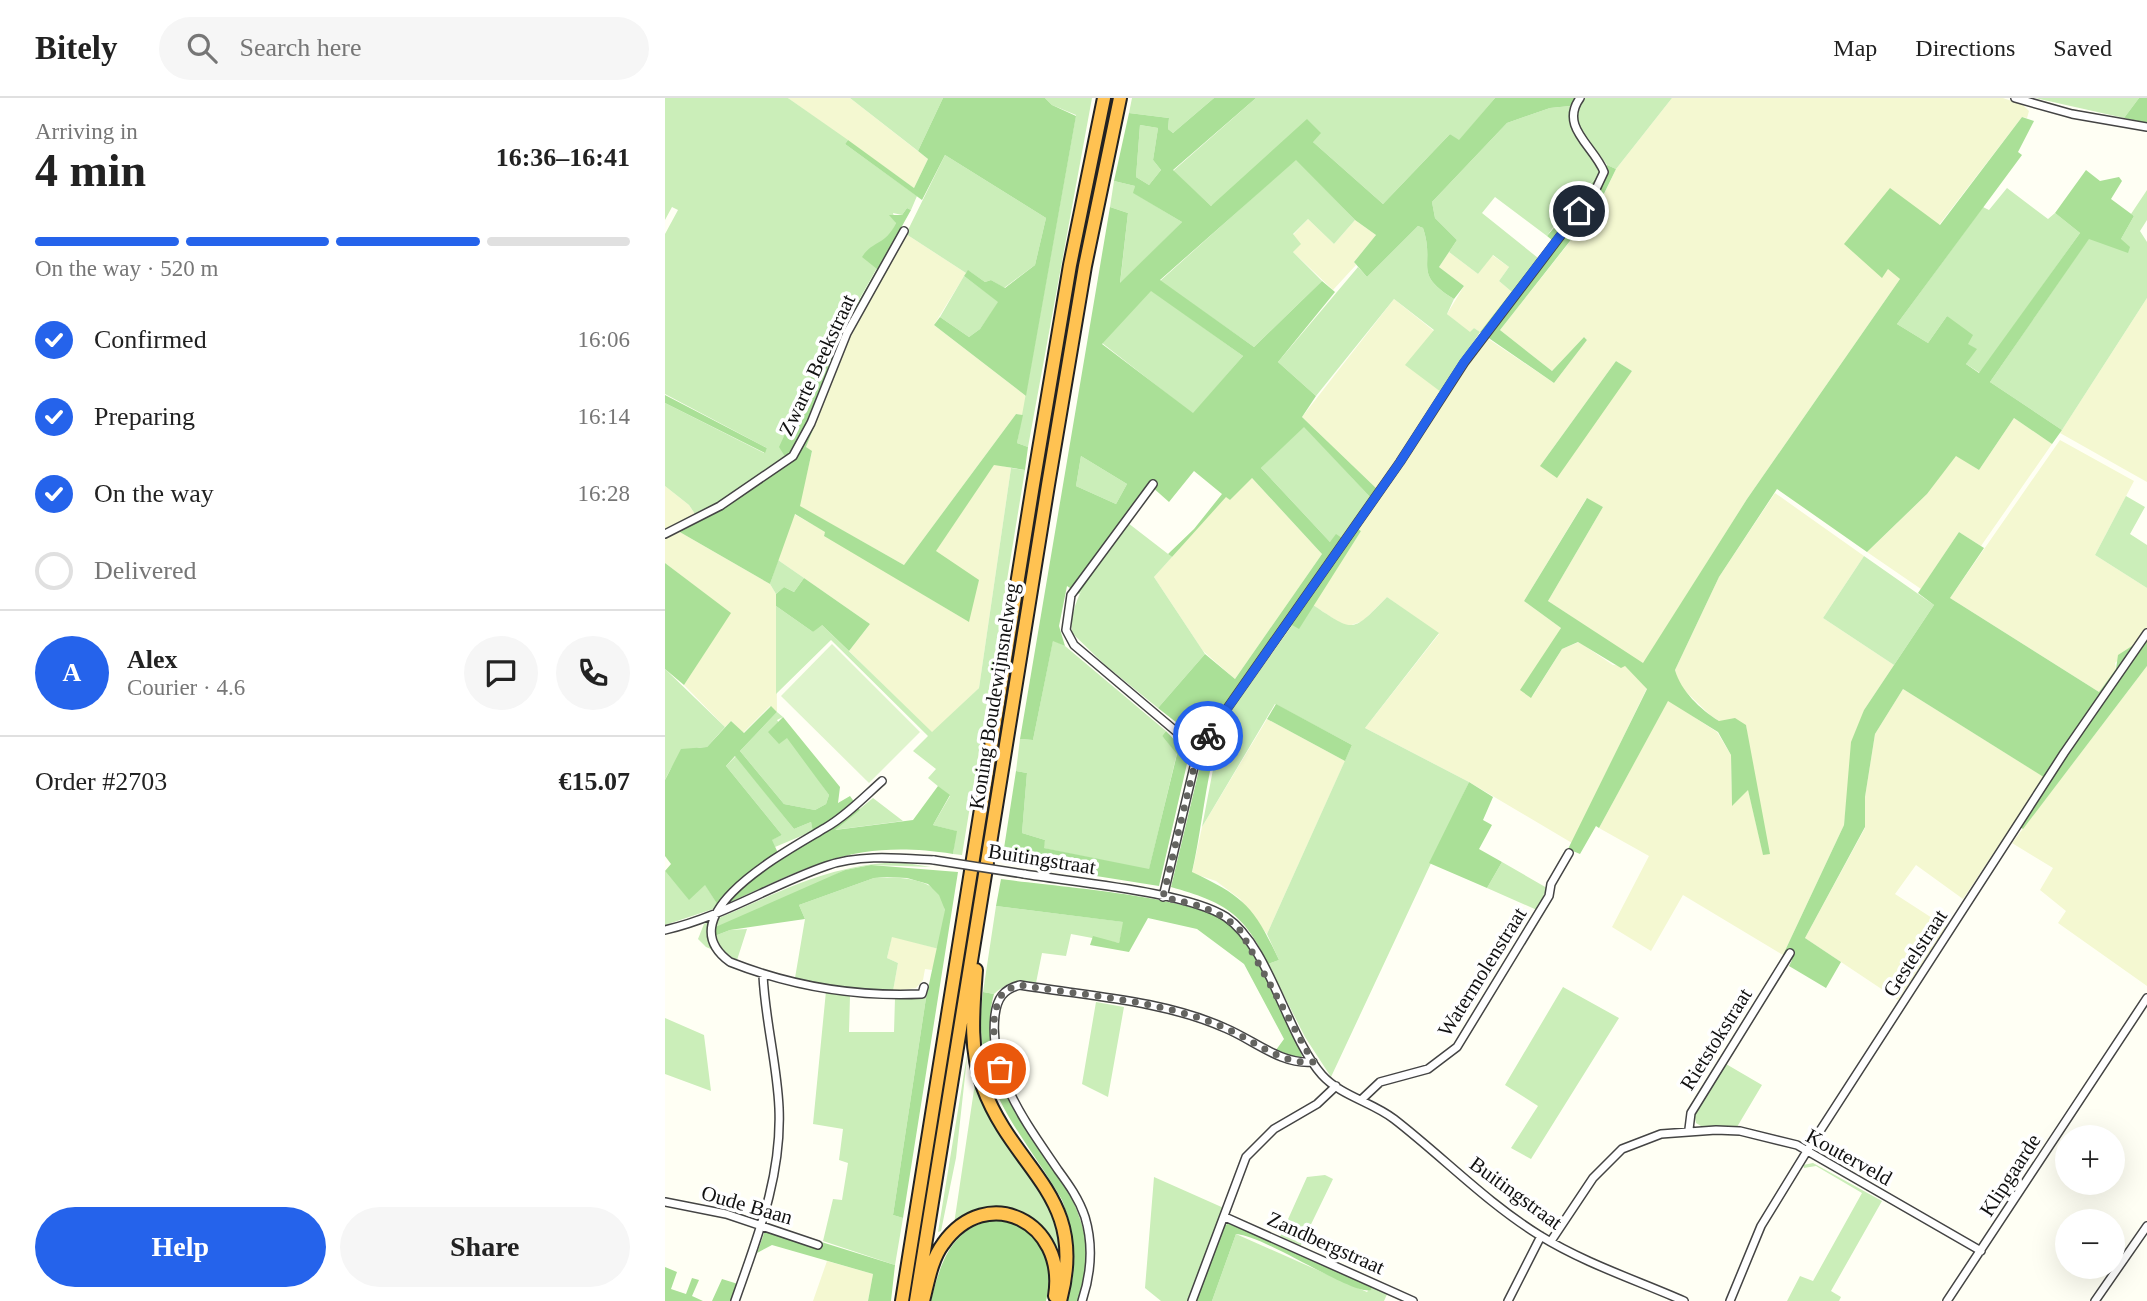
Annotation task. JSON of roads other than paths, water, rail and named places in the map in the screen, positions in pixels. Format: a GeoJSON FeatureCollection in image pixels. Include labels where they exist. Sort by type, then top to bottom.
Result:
{"type":"FeatureCollection","features":[{"type":"Feature","properties":{"kind":"highway","name":"Koning Boudewijnsnelweg"},"geometry":{"type":"LineString","coordinates":[[902,1301],[1035,471],[1070,265],[1104,98]]}},
{"type":"Feature","properties":{"kind":"highway","name":"Koning Boudewijnsnelweg"},"geometry":{"type":"LineString","coordinates":[[916,1301],[1085,266],[1120,98]]}},
{"type":"Feature","properties":{"kind":"highway"},"geometry":{"type":"LineString","coordinates":[[971,953],[977,965],[972,1037],[982,1084],[998,1117],[1051,1195],[1067,1237],[1067,1275],[1060,1301]]}},
{"type":"Feature","properties":{"kind":"highway"},"geometry":{"type":"LineString","coordinates":[[923,1301],[934,1261],[943,1243],[961,1226],[993,1214],[1020,1220],[1044,1237],[1057,1268],[1054,1301]]}},
{"type":"Feature","properties":{"kind":"street"},"geometry":{"type":"LineString","coordinates":[[1163,897],[1198,750],[1400,462],[1464,362],[1596,189],[1604,172],[1575,128],[1574,109],[1580,98]]}},
{"type":"Feature","properties":{"kind":"street"},"geometry":{"type":"LineString","coordinates":[[2015,98],[2072,114],[2147,127]]}},
{"type":"Feature","properties":{"kind":"street","name":"Zwarte Beekstraat"},"geometry":{"type":"LineString","coordinates":[[665,534],[720,506],[793,456],[811,424],[847,333],[905,231]]}},
{"type":"Feature","properties":{"kind":"street"},"geometry":{"type":"LineString","coordinates":[[1153,484],[1072,595],[1066,630],[1074,645],[1198,750]]}},
{"type":"Feature","properties":{"kind":"street","name":"Gestelstraat"},"geometry":{"type":"LineString","coordinates":[[1730,1301],[1761,1226],[1807,1151],[2064,753],[2147,633]]}},
{"type":"Feature","properties":{"kind":"street"},"geometry":{"type":"LineString","coordinates":[[747,867],[825,828],[882,780]]}},
{"type":"Feature","properties":{"kind":"street","name":"Watermolenstraat"},"geometry":{"type":"LineString","coordinates":[[1361,1100],[1375,1084],[1428,1069],[1457,1048],[1549,897],[1551,884],[1569,853]]}},
{"type":"Feature","properties":{"kind":"street","name":"Buitingstraat"},"geometry":{"type":"LineString","coordinates":[[665,930],[691,924],[828,865],[875,858],[934,860],[1206,906],[1227,918],[1240,930],[1313,1062],[1336,1086],[1392,1117],[1496,1206],[1541,1236],[1684,1301]]}},
{"type":"Feature","properties":{"kind":"street"},"geometry":{"type":"LineString","coordinates":[[693,935],[691,924],[695,909]]}},
{"type":"Feature","properties":{"kind":"street","name":"Rietstokstraat"},"geometry":{"type":"LineString","coordinates":[[1689,1129],[1691,1113],[1790,953]]}},
{"type":"Feature","properties":{"kind":"street"},"geometry":{"type":"LineString","coordinates":[[712,954],[763,975],[863,994],[922,994],[924,987]]}},
{"type":"Feature","properties":{"kind":"street"},"geometry":{"type":"LineString","coordinates":[[735,1301],[761,1226],[776,1165],[779,1109],[763,975]]}},
{"type":"Feature","properties":{"kind":"street"},"geometry":{"type":"LineString","coordinates":[[1082,1301],[1090,1259],[1084,1217],[1076,1196],[1019,1110],[1000,1069],[994,1022],[999,999],[1005,990],[1020,985],[1183,1013],[1225,1028],[1295,1064],[1313,1062]]}},
{"type":"Feature","properties":{"kind":"street","name":"Klipgaarde"},"geometry":{"type":"LineString","coordinates":[[1947,1301],[2147,998]]}},
{"type":"Feature","properties":{"kind":"street"},"geometry":{"type":"LineString","coordinates":[[1192,1301],[1248,1154],[1274,1129],[1317,1104],[1336,1086]]}},
{"type":"Feature","properties":{"kind":"street"},"geometry":{"type":"LineString","coordinates":[[1551,1241],[1593,1178],[1613,1155],[1643,1139],[1689,1129]]}},
{"type":"Feature","properties":{"kind":"street","name":"Kouterveld"},"geometry":{"type":"LineString","coordinates":[[1689,1129],[1740,1131],[1797,1145],[1981,1251]]}},
{"type":"Feature","properties":{"kind":"street","name":"Oude Baan"},"geometry":{"type":"LineString","coordinates":[[665,1202],[726,1214],[818,1245]]}},
{"type":"Feature","properties":{"kind":"street","name":"Zandbergstraat"},"geometry":{"type":"LineString","coordinates":[[1225,1217],[1413,1301]]}},
{"type":"Feature","properties":{"kind":"street"},"geometry":{"type":"LineString","coordinates":[[2095,1301],[2147,1226]]}},
{"type":"Feature","properties":{"kind":"street"},"geometry":{"type":"LineString","coordinates":[[1508,1301],[1541,1236]]}}]}
